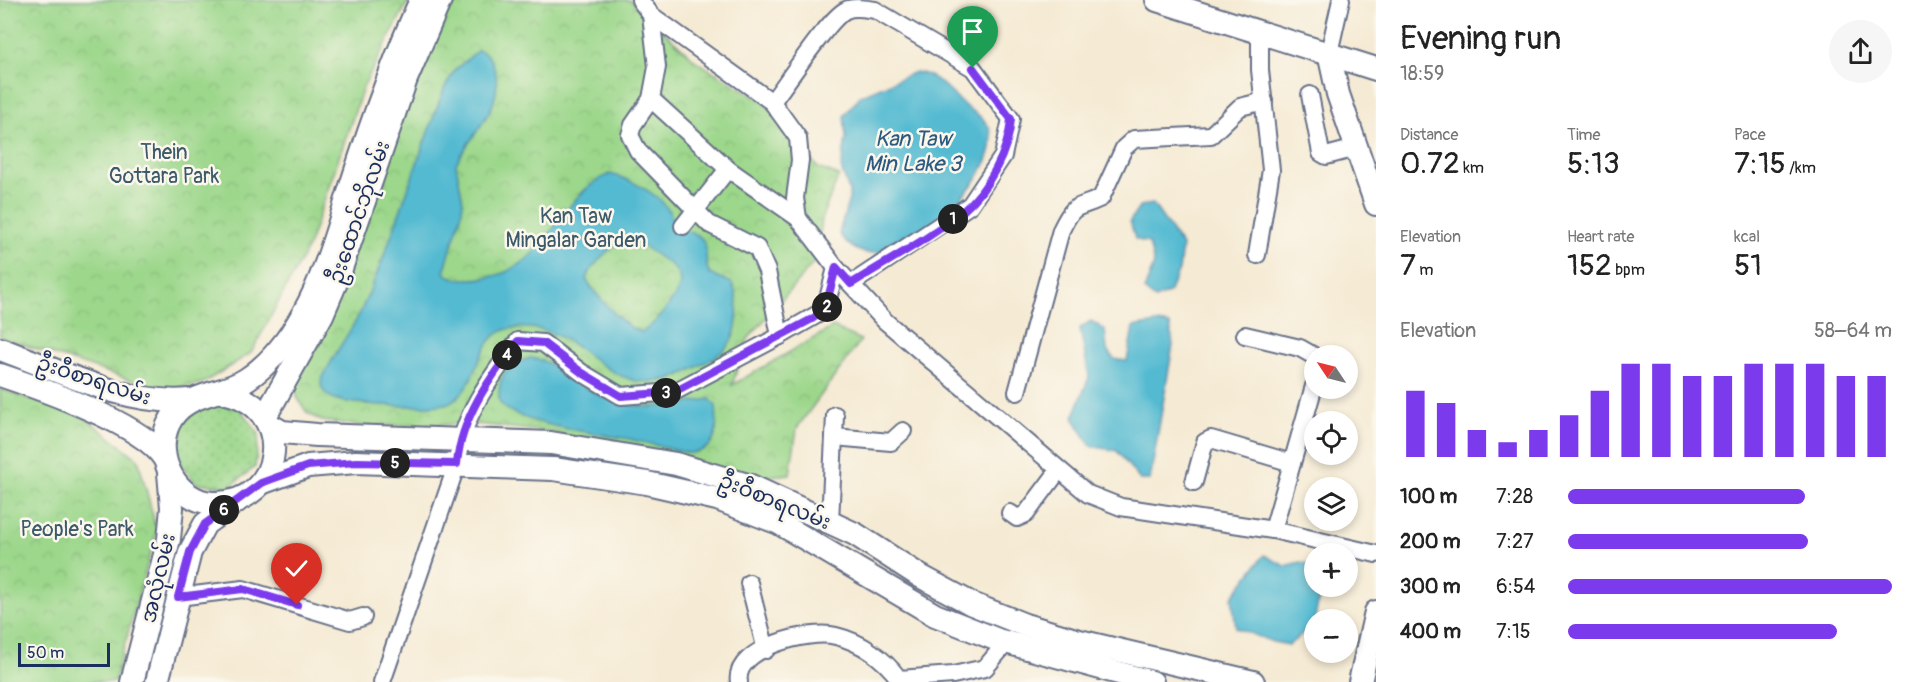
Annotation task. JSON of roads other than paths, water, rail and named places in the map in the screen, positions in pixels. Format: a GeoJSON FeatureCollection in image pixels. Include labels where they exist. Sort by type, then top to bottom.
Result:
{"type":"FeatureCollection","features":[{"type":"Feature","properties":{"kind":"main road","name":"ဦးထောင်ဘိုလမ်း"},"geometry":{"type":"LineString","coordinates":[[221,392],[247,380],[268,361],[303,315],[326,264],[405,35],[421,0]]}},
{"type":"Feature","properties":{"kind":"main road","name":"ဦးထောင်ဘိုလမ်း"},"geometry":{"type":"LineString","coordinates":[[268,421],[330,297],[406,79],[440,0]]}},
{"type":"Feature","properties":{"kind":"main road"},"geometry":{"type":"LineString","coordinates":[[1157,0],[1260,30],[1376,69]]}},
{"type":"Feature","properties":{"kind":"main road"},"geometry":{"type":"LineString","coordinates":[[1329,53],[1338,94],[1376,204]]}},
{"type":"Feature","properties":{"kind":"main road","name":"ဦးဝီစာရလမ်း"},"geometry":{"type":"LineString","coordinates":[[0,349],[131,396],[163,403],[189,400]]}},
{"type":"Feature","properties":{"kind":"main road"},"geometry":{"type":"LineString","coordinates":[[30,385],[39,363]]}},
{"type":"Feature","properties":{"kind":"main road","name":"ဦးဝီစာရလမ်း"},"geometry":{"type":"LineString","coordinates":[[0,375],[30,385],[137,434],[157,447],[166,465]]}},
{"type":"Feature","properties":{"kind":"main road"},"geometry":{"type":"LineString","coordinates":[[157,682],[190,552],[205,524],[238,500],[261,483],[273,459],[268,421],[246,399],[221,392],[205,394],[189,400],[177,411],[168,425],[163,441],[166,465],[186,494],[212,503],[238,500]]}},
{"type":"Feature","properties":{"kind":"main road","name":"ဦးဝီစာရလမ်း"},"geometry":{"type":"LineString","coordinates":[[268,421],[282,432],[458,453],[647,483],[705,496],[779,522],[935,615],[1002,642],[1152,682]]}},
{"type":"Feature","properties":{"kind":"main road","name":"ဦးဝီစာရလမ်း"},"geometry":{"type":"LineString","coordinates":[[261,483],[308,466],[551,443],[676,464],[751,486],[837,525],[972,604],[1079,641],[1213,678],[1245,681]]}},
{"type":"Feature","properties":{"kind":"main road","name":"အလုံလမ်း"},"geometry":{"type":"LineString","coordinates":[[132,682],[169,539],[172,508],[166,465]]}},
{"type":"Feature","properties":{"kind":"main road"},"geometry":{"type":"LineString","coordinates":[[705,496],[711,475]]}},
{"type":"Feature","properties":{"kind":"main road"},"geometry":{"type":"LineString","coordinates":[[831,552],[837,525]]}},
{"type":"Feature","properties":{"kind":"main road"},"geometry":{"type":"LineString","coordinates":[[1360,682],[1376,612]]}},
{"type":"Feature","properties":{"kind":"main road"},"geometry":{"type":"LineString","coordinates":[[1002,642],[1007,617]]}},
{"type":"Feature","properties":{"kind":"street"},"geometry":{"type":"LineString","coordinates":[[640,0],[651,15],[772,102],[798,138],[800,160],[795,198],[798,218]]}},
{"type":"Feature","properties":{"kind":"street"},"geometry":{"type":"LineString","coordinates":[[1329,53],[1341,0]]}},
{"type":"Feature","properties":{"kind":"street"},"geometry":{"type":"LineString","coordinates":[[772,102],[833,22],[847,9],[861,8],[875,10],[973,68],[1011,119],[1003,156],[970,205],[851,284]]}},
{"type":"Feature","properties":{"kind":"street"},"geometry":{"type":"LineString","coordinates":[[651,15],[657,68],[651,99],[633,126],[630,135],[638,151],[708,224],[757,248],[767,271],[780,336]]}},
{"type":"Feature","properties":{"kind":"street"},"geometry":{"type":"LineString","coordinates":[[1257,255],[1271,170],[1260,30]]}},
{"type":"Feature","properties":{"kind":"street"},"geometry":{"type":"LineString","coordinates":[[1310,95],[1321,153],[1326,156],[1356,148]]}},
{"type":"Feature","properties":{"kind":"street"},"geometry":{"type":"LineString","coordinates":[[651,99],[728,169],[798,218],[836,267],[885,321],[1088,494],[1121,507],[1273,530],[1376,554]]}},
{"type":"Feature","properties":{"kind":"street"},"geometry":{"type":"LineString","coordinates":[[1017,392],[1061,230],[1069,213],[1079,205],[1101,198],[1125,148],[1134,139],[1211,135],[1240,107],[1264,101]]}},
{"type":"Feature","properties":{"kind":"street"},"geometry":{"type":"LineString","coordinates":[[683,226],[728,169]]}},
{"type":"Feature","properties":{"kind":"street"},"geometry":{"type":"LineString","coordinates":[[382,682],[458,453],[486,383],[518,341],[543,343],[581,372],[621,396],[674,392],[825,310],[836,267]]}},
{"type":"Feature","properties":{"kind":"street"},"geometry":{"type":"LineString","coordinates":[[1245,335],[1304,350]]}},
{"type":"Feature","properties":{"kind":"street"},"geometry":{"type":"LineString","coordinates":[[1273,530],[1292,463],[1315,408],[1315,399]]}},
{"type":"Feature","properties":{"kind":"street"},"geometry":{"type":"LineString","coordinates":[[835,415],[837,525]]}},
{"type":"Feature","properties":{"kind":"street"},"geometry":{"type":"LineString","coordinates":[[834,437],[891,442],[903,432]]}},
{"type":"Feature","properties":{"kind":"street"},"geometry":{"type":"LineString","coordinates":[[1194,482],[1205,442],[1211,439],[1292,463]]}},
{"type":"Feature","properties":{"kind":"street"},"geometry":{"type":"LineString","coordinates":[[1010,513],[1017,518],[1026,514],[1059,470]]}},
{"type":"Feature","properties":{"kind":"street"},"geometry":{"type":"LineString","coordinates":[[749,583],[766,650]]}},
{"type":"Feature","properties":{"kind":"street"},"geometry":{"type":"LineString","coordinates":[[178,597],[243,589],[350,621],[363,617]]}},
{"type":"Feature","properties":{"kind":"street"},"geometry":{"type":"LineString","coordinates":[[739,682],[739,670],[748,658],[794,637],[816,633],[837,636],[878,655],[899,679],[954,679],[985,668],[1002,642]]}},
{"type":"Feature","properties":{"kind":"water"},"geometry":{"type":"Polygon","coordinates":[[[478,50],[491,60],[497,84],[491,109],[456,164],[463,202],[444,272],[459,279],[470,279],[497,275],[518,266],[535,252],[575,200],[590,185],[610,174],[633,183],[662,202],[678,226],[696,234],[704,242],[710,274],[732,283],[736,295],[737,317],[733,337],[726,347],[695,368],[665,380],[640,381],[619,375],[562,338],[540,329],[513,328],[500,332],[491,339],[467,386],[459,396],[448,403],[426,406],[374,404],[344,401],[332,398],[325,393],[321,386],[322,378],[360,313],[394,229],[434,115],[445,87],[455,70],[478,50]],[[631,238],[618,243],[605,254],[586,279],[603,302],[619,318],[627,325],[642,332],[665,310],[679,288],[679,277],[671,265],[631,238]]]}},
{"type":"Feature","properties":{"kind":"water","name":"Kan Taw Min Lake 3"},"geometry":{"type":"Polygon","coordinates":[[[915,72],[936,79],[987,123],[991,133],[990,151],[982,171],[967,191],[949,211],[928,228],[906,242],[885,251],[868,253],[859,251],[844,240],[839,233],[849,199],[849,191],[841,168],[846,138],[844,116],[860,96],[915,72]]]}},
{"type":"Feature","properties":{"kind":"water"},"geometry":{"type":"Polygon","coordinates":[[[1153,204],[1182,246],[1179,270],[1169,293],[1155,299],[1144,290],[1154,264],[1149,243],[1135,239],[1130,221],[1140,206],[1153,204]]]}},
{"type":"Feature","properties":{"kind":"water"},"geometry":{"type":"Polygon","coordinates":[[[1091,321],[1105,330],[1107,350],[1114,359],[1127,361],[1133,327],[1157,323],[1170,325],[1173,345],[1150,480],[1140,480],[1117,451],[1091,446],[1073,418],[1089,377],[1080,328],[1091,321]]]}},
{"type":"Feature","properties":{"kind":"water"},"geometry":{"type":"Polygon","coordinates":[[[530,358],[550,364],[594,393],[626,404],[658,407],[710,399],[716,406],[717,423],[714,438],[705,449],[688,453],[634,440],[545,424],[512,412],[499,400],[500,384],[504,374],[511,367],[530,358]]]}},
{"type":"Feature","properties":{"kind":"water"},"geometry":{"type":"Polygon","coordinates":[[[1264,555],[1285,566],[1304,563],[1304,597],[1319,597],[1317,609],[1304,609],[1304,632],[1289,645],[1273,642],[1236,628],[1232,597],[1264,555]]]}},
{"type":"Feature","properties":{"kind":"park label","name":"Thein Gottara Park"},"geometry":{"type":"Point","coordinates":[164,164]}},
{"type":"Feature","properties":{"kind":"park label","name":"Kan Taw Mingalar Garden"},"geometry":{"type":"Point","coordinates":[576,228]}},
{"type":"Feature","properties":{"kind":"park label","name":"People's Park"},"geometry":{"type":"Point","coordinates":[77,529]}}]}
